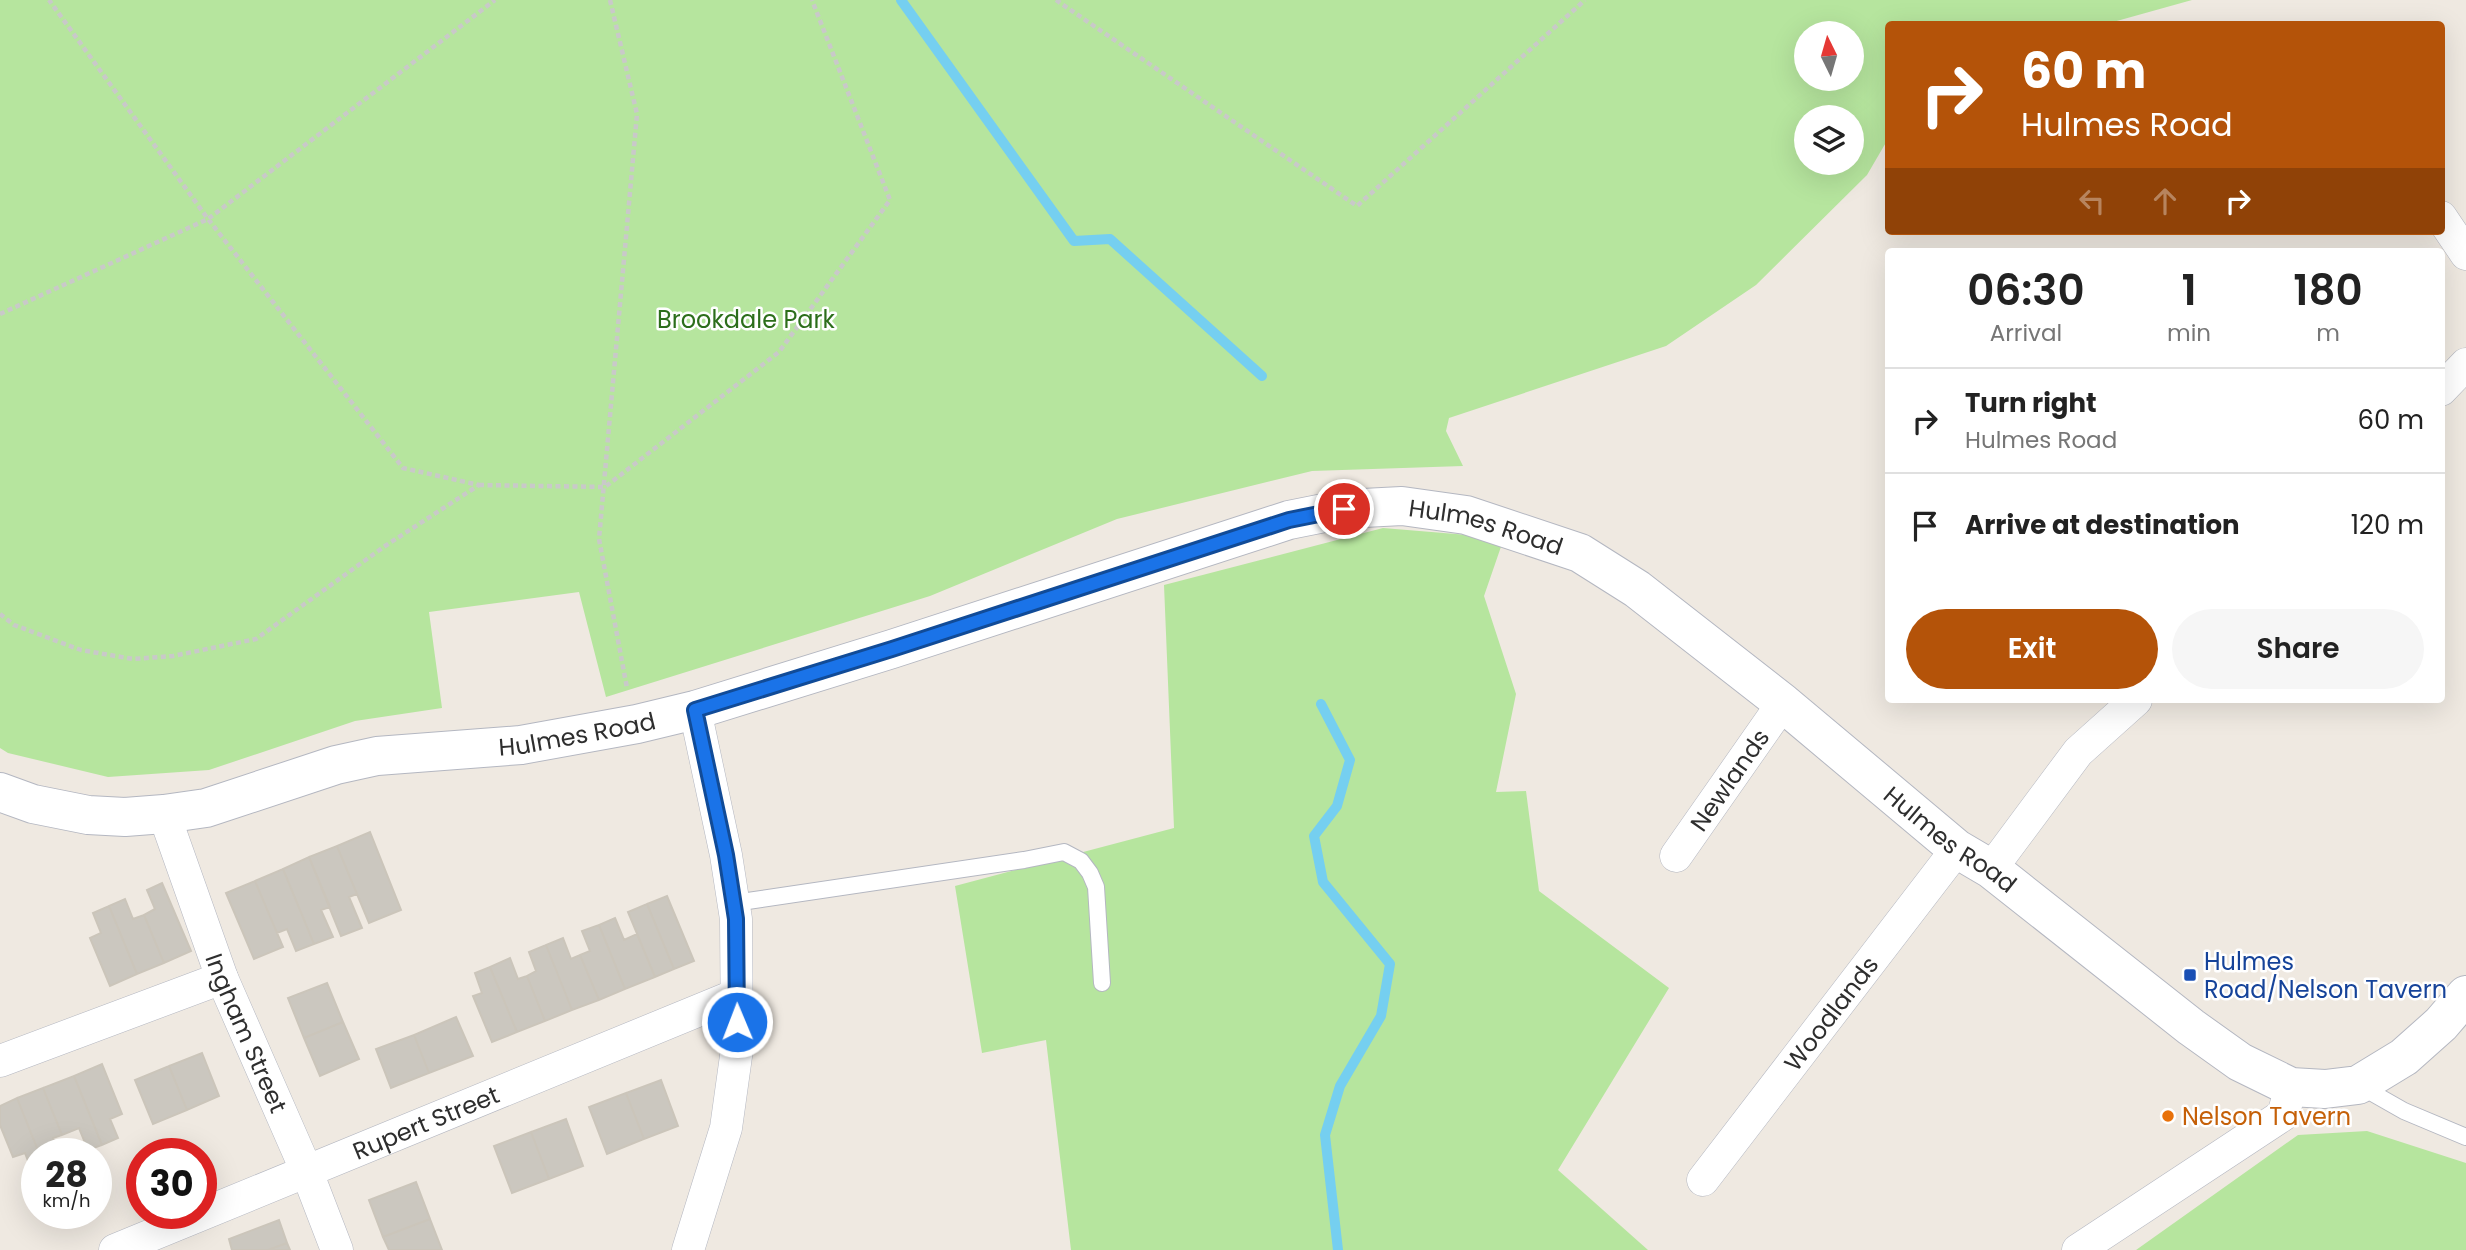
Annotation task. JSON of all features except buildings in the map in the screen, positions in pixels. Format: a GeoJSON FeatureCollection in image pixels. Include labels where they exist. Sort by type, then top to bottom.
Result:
{"type":"FeatureCollection","features":[{"type":"Feature","properties":{"kind":"street"},"geometry":{"type":"LineString","coordinates":[[2445,223],[2466,254]]}},
{"type":"Feature","properties":{"kind":"street"},"geometry":{"type":"LineString","coordinates":[[2445,386],[2466,364]]}},
{"type":"Feature","properties":{"kind":"street","name":"Hulmes Road"},"geometry":{"type":"LineString","coordinates":[[0,792],[33,804],[88,815],[125,817],[164,814],[206,808],[336,765],[377,756],[521,745],[637,724],[695,710],[892,649],[1289,520],[1344,509],[1402,506],[1465,515],[1580,552],[1637,589],[1783,703],[1957,849],[1991,869],[2191,1027],[2240,1062],[2291,1087]]}},
{"type":"Feature","properties":{"kind":"street","name":"Newlands"},"geometry":{"type":"LineString","coordinates":[[1676,856],[1783,703]]}},
{"type":"Feature","properties":{"kind":"street"},"geometry":{"type":"LineString","coordinates":[[1991,869],[2078,752],[2133,703]]}},
{"type":"Feature","properties":{"kind":"street"},"geometry":{"type":"LineString","coordinates":[[688,1250],[726,1128],[737,1049],[736,919],[695,710]]}},
{"type":"Feature","properties":{"kind":"street","name":"Ingham Street"},"geometry":{"type":"LineString","coordinates":[[164,814],[222,978],[307,1172],[337,1250]]}},
{"type":"Feature","properties":{"kind":"street","name":"Woodlands"},"geometry":{"type":"LineString","coordinates":[[1703,1180],[1957,849]]}},
{"type":"Feature","properties":{"kind":"street"},"geometry":{"type":"LineString","coordinates":[[0,1061],[222,978]]}},
{"type":"Feature","properties":{"kind":"street","name":"Rupert Street"},"geometry":{"type":"LineString","coordinates":[[115,1250],[736,995]]}},
{"type":"Feature","properties":{"kind":"street"},"geometry":{"type":"LineString","coordinates":[[2078,1250],[2283,1115],[2291,1087],[2325,1089],[2358,1085],[2404,1057],[2441,1024],[2466,995]]}},
{"type":"Feature","properties":{"kind":"lane"},"geometry":{"type":"LineString","coordinates":[[734,903],[1064,852],[1081,861],[1096,887],[1102,983]]}},
{"type":"Feature","properties":{"kind":"lane"},"geometry":{"type":"LineString","coordinates":[[2358,1085],[2404,1111],[2466,1137]]}},
{"type":"Feature","properties":{"kind":"path"},"geometry":{"type":"LineString","coordinates":[[49,0],[208,219],[403,468],[479,485],[605,486],[779,352],[890,200],[812,0]]}},
{"type":"Feature","properties":{"kind":"path"},"geometry":{"type":"LineString","coordinates":[[0,314],[208,219],[495,0]]}},
{"type":"Feature","properties":{"kind":"path"},"geometry":{"type":"LineString","coordinates":[[610,0],[637,114],[599,539],[624,676],[637,724]]}},
{"type":"Feature","properties":{"kind":"path"},"geometry":{"type":"LineString","coordinates":[[1056,0],[1357,206],[1585,0]]}},
{"type":"Feature","properties":{"kind":"path"},"geometry":{"type":"LineString","coordinates":[[0,614],[14,625],[54,641],[81,650],[132,659],[186,654],[256,639],[373,553],[479,485]]}},
{"type":"Feature","properties":{"kind":"green space","name":"Brookdale Park"},"geometry":{"type":"Polygon","coordinates":[[[0,0],[2192,0],[2117,21],[1885,21],[1885,144],[1867,175],[1756,285],[1666,346],[1449,418],[1446,431],[1463,466],[1312,471],[1117,519],[930,596],[606,697],[579,592],[429,612],[442,708],[355,721],[209,770],[108,777],[8,753],[0,748],[0,0]]]}},
{"type":"Feature","properties":{"kind":"green space"},"geometry":{"type":"Polygon","coordinates":[[[1383,528],[1504,538],[1484,596],[1516,694],[1496,792],[1526,791],[1539,891],[1669,988],[1558,1170],[1648,1250],[1071,1250],[1046,1040],[982,1053],[955,886],[1174,828],[1164,585],[1383,528]]]}},
{"type":"Feature","properties":{"kind":"green space"},"geometry":{"type":"Polygon","coordinates":[[[2367,1131],[2466,1163],[2466,1250],[2136,1250],[2298,1135],[2367,1131]]]}},
{"type":"Feature","properties":{"kind":"waterway"},"geometry":{"type":"LineString","coordinates":[[901,0],[1074,241],[1110,239],[1262,376]]}},
{"type":"Feature","properties":{"kind":"waterway"},"geometry":{"type":"LineString","coordinates":[[1321,704],[1350,760],[1337,806],[1314,836],[1323,882],[1390,964],[1381,1016],[1340,1086],[1325,1135],[1338,1250]]}},
{"type":"Feature","properties":{"kind":"place","name":"Hulmes Road/Nelson Tavern"},"geometry":{"type":"Point","coordinates":[2190,975]}},
{"type":"Feature","properties":{"kind":"place","name":"Nelson Tavern"},"geometry":{"type":"Point","coordinates":[2168,1116]}},
{"type":"Feature","properties":{"kind":"route"},"geometry":{"type":"LineString","coordinates":[[737,1022],[736,919],[726,855],[695,710],[1289,520],[1344,509]]}}]}
